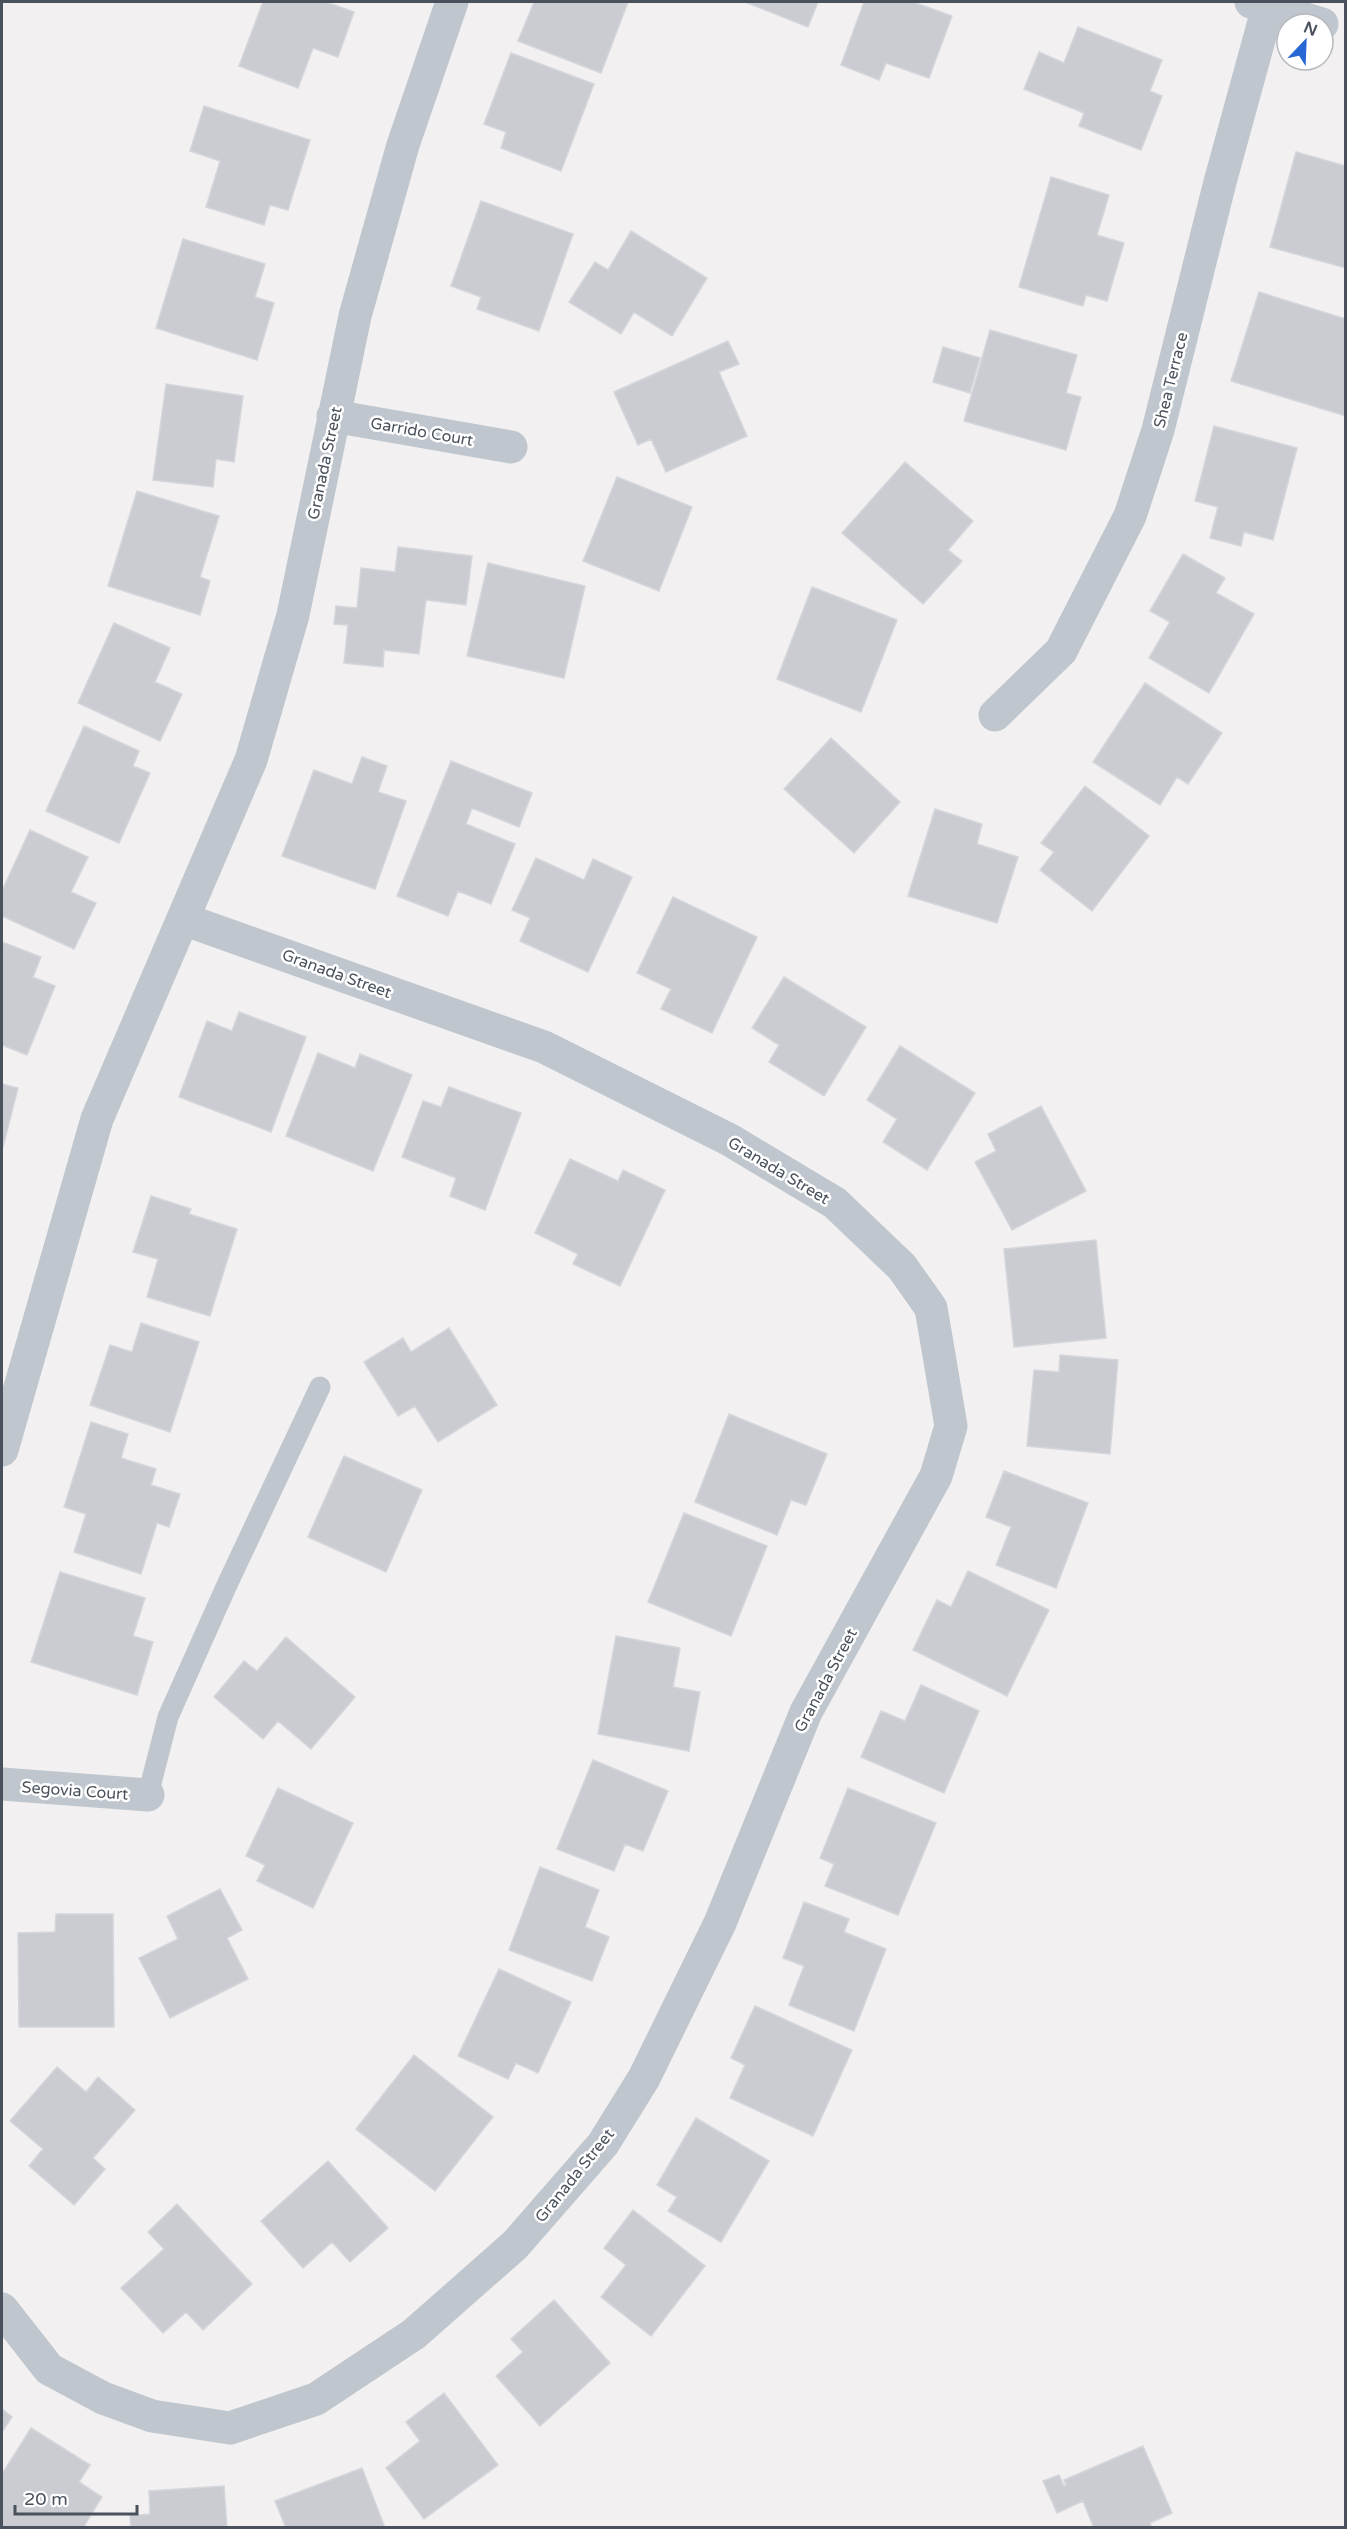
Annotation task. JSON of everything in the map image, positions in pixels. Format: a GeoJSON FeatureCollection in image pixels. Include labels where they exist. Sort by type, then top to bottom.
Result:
{"type":"FeatureCollection","features":[{"type":"Feature","properties":{"kind":"street","name":"Granada Street"},"geometry":{"type":"LineString","coordinates":[[2,1450],[97,1119],[251,760],[293,615],[355,316],[403,145],[452,2]]}},
{"type":"Feature","properties":{"kind":"street"},"geometry":{"type":"LineString","coordinates":[[1260,4],[1285,12]]}},
{"type":"Feature","properties":{"kind":"street","name":"Shea Terrace"},"geometry":{"type":"LineString","coordinates":[[995,716],[1061,651],[1130,516],[1158,430],[1220,182],[1260,4]]}},
{"type":"Feature","properties":{"kind":"street","name":"Garrido Court"},"geometry":{"type":"LineString","coordinates":[[333,416],[511,447]]}},
{"type":"Feature","properties":{"kind":"street","name":"Granada Street"},"geometry":{"type":"LineString","coordinates":[[2,2309],[49,2369],[103,2398],[152,2416],[230,2428],[316,2399],[414,2334],[515,2245],[603,2144],[644,2078],[720,1923],[806,1712],[936,1476],[951,1426],[931,1308],[902,1268],[835,1203],[730,1140],[544,1047],[183,919]]}},
{"type":"Feature","properties":{"kind":"street","name":"Segovia Court"},"geometry":{"type":"LineString","coordinates":[[2,1784],[148,1795]]}},
{"type":"Feature","properties":{"kind":"lane"},"geometry":{"type":"LineString","coordinates":[[148,1795],[168,1717],[320,1387]]}},
{"type":"Feature","properties":{"kind":"building"},"geometry":{"type":"Polygon","coordinates":[[[263,2],[326,2],[354,12],[338,57],[313,48],[298,88],[239,66],[263,2]]]}},
{"type":"Feature","properties":{"kind":"building"},"geometry":{"type":"Polygon","coordinates":[[[534,2],[628,2],[601,73],[518,41],[534,2]]]}},
{"type":"Feature","properties":{"kind":"building"},"geometry":{"type":"Polygon","coordinates":[[[745,2],[818,2],[808,27],[745,2]]]}},
{"type":"Feature","properties":{"kind":"building"},"geometry":{"type":"Polygon","coordinates":[[[864,2],[913,2],[952,16],[929,78],[886,63],[879,80],[841,65],[864,2]]]}},
{"type":"Feature","properties":{"kind":"building"},"geometry":{"type":"Polygon","coordinates":[[[1078,27],[1162,60],[1150,91],[1162,96],[1141,150],[1079,126],[1084,113],[1024,89],[1039,52],[1064,63],[1078,27]]]}},
{"type":"Feature","properties":{"kind":"building"},"geometry":{"type":"Polygon","coordinates":[[[511,53],[594,84],[561,171],[501,148],[506,132],[484,124],[511,53]]]}},
{"type":"Feature","properties":{"kind":"building"},"geometry":{"type":"Polygon","coordinates":[[[204,106],[310,140],[288,210],[270,205],[264,225],[206,207],[220,161],[190,151],[204,106]]]}},
{"type":"Feature","properties":{"kind":"building"},"geometry":{"type":"Polygon","coordinates":[[[1296,152],[1346,166],[1346,268],[1270,247],[1296,152]]]}},
{"type":"Feature","properties":{"kind":"building"},"geometry":{"type":"Polygon","coordinates":[[[1051,177],[1109,195],[1097,235],[1124,243],[1107,301],[1086,295],[1083,306],[1019,287],[1051,177]]]}},
{"type":"Feature","properties":{"kind":"building"},"geometry":{"type":"Polygon","coordinates":[[[481,201],[573,234],[539,331],[477,309],[481,297],[451,286],[481,201]]]}},
{"type":"Feature","properties":{"kind":"building"},"geometry":{"type":"Polygon","coordinates":[[[631,231],[707,278],[672,336],[634,312],[621,334],[569,302],[595,262],[608,270],[631,231]]]}},
{"type":"Feature","properties":{"kind":"building"},"geometry":{"type":"Polygon","coordinates":[[[183,239],[265,264],[255,297],[274,303],[257,360],[156,328],[183,239]]]}},
{"type":"Feature","properties":{"kind":"building"},"geometry":{"type":"Polygon","coordinates":[[[1259,292],[1346,319],[1346,416],[1231,381],[1259,292]]]}},
{"type":"Feature","properties":{"kind":"building"},"geometry":{"type":"Polygon","coordinates":[[[990,330],[1077,355],[1066,393],[1081,397],[1066,450],[964,421],[990,330]]]}},
{"type":"Feature","properties":{"kind":"building"},"geometry":{"type":"Polygon","coordinates":[[[728,341],[739,364],[719,372],[747,436],[666,472],[651,439],[638,445],[614,392],[728,341]]]}},
{"type":"Feature","properties":{"kind":"building"},"geometry":{"type":"Polygon","coordinates":[[[943,347],[980,358],[970,393],[933,382],[943,347]]]}},
{"type":"Feature","properties":{"kind":"building"},"geometry":{"type":"Polygon","coordinates":[[[166,384],[243,396],[234,462],[216,459],[213,487],[153,480],[166,384]]]}},
{"type":"Feature","properties":{"kind":"building"},"geometry":{"type":"Polygon","coordinates":[[[1214,426],[1297,448],[1273,540],[1244,532],[1241,546],[1210,538],[1218,507],[1195,501],[1214,426]]]}},
{"type":"Feature","properties":{"kind":"building"},"geometry":{"type":"Polygon","coordinates":[[[905,462],[973,521],[948,550],[962,561],[923,604],[842,533],[905,462]]]}},
{"type":"Feature","properties":{"kind":"building"},"geometry":{"type":"Polygon","coordinates":[[[617,477],[692,507],[659,591],[583,561],[617,477]]]}},
{"type":"Feature","properties":{"kind":"building"},"geometry":{"type":"Polygon","coordinates":[[[137,491],[219,516],[200,577],[210,581],[200,615],[108,586],[137,491]]]}},
{"type":"Feature","properties":{"kind":"building"},"geometry":{"type":"Polygon","coordinates":[[[398,547],[472,556],[466,605],[426,600],[419,654],[384,650],[383,667],[344,663],[348,625],[334,624],[336,606],[357,608],[361,568],[395,572],[398,547]]]}},
{"type":"Feature","properties":{"kind":"building"},"geometry":{"type":"Polygon","coordinates":[[[1183,554],[1225,578],[1216,593],[1254,614],[1209,693],[1149,658],[1170,622],[1150,611],[1183,554]]]}},
{"type":"Feature","properties":{"kind":"building"},"geometry":{"type":"Polygon","coordinates":[[[488,563],[585,586],[564,678],[467,656],[488,563]]]}},
{"type":"Feature","properties":{"kind":"building"},"geometry":{"type":"Polygon","coordinates":[[[812,587],[897,620],[861,712],[777,679],[812,587]]]}},
{"type":"Feature","properties":{"kind":"building"},"geometry":{"type":"Polygon","coordinates":[[[114,623],[170,648],[155,682],[182,694],[160,741],[78,703],[114,623]]]}},
{"type":"Feature","properties":{"kind":"building"},"geometry":{"type":"Polygon","coordinates":[[[1145,683],[1222,733],[1188,784],[1177,777],[1160,805],[1093,762],[1145,683]]]}},
{"type":"Feature","properties":{"kind":"building"},"geometry":{"type":"Polygon","coordinates":[[[84,726],[139,751],[133,766],[150,773],[119,843],[46,811],[84,726]]]}},
{"type":"Feature","properties":{"kind":"building"},"geometry":{"type":"Polygon","coordinates":[[[831,738],[900,802],[854,853],[784,789],[831,738]]]}},
{"type":"Feature","properties":{"kind":"building"},"geometry":{"type":"Polygon","coordinates":[[[362,757],[387,766],[378,792],[406,801],[375,889],[282,856],[314,770],[352,784],[362,757]]]}},
{"type":"Feature","properties":{"kind":"building"},"geometry":{"type":"Polygon","coordinates":[[[451,761],[532,793],[519,827],[472,808],[466,824],[515,844],[491,904],[458,891],[448,916],[397,896],[451,761]]]}},
{"type":"Feature","properties":{"kind":"building"},"geometry":{"type":"Polygon","coordinates":[[[1085,786],[1149,836],[1092,911],[1040,870],[1054,852],[1041,843],[1085,786]]]}},
{"type":"Feature","properties":{"kind":"building"},"geometry":{"type":"Polygon","coordinates":[[[935,809],[982,824],[977,844],[1018,857],[997,923],[908,896],[935,809]]]}},
{"type":"Feature","properties":{"kind":"building"},"geometry":{"type":"Polygon","coordinates":[[[30,830],[88,857],[71,892],[96,903],[74,949],[2,916],[2,891],[30,830]]]}},
{"type":"Feature","properties":{"kind":"building"},"geometry":{"type":"Polygon","coordinates":[[[536,858],[584,880],[593,859],[632,877],[588,972],[520,941],[530,918],[512,910],[536,858]]]}},
{"type":"Feature","properties":{"kind":"building"},"geometry":{"type":"Polygon","coordinates":[[[673,897],[757,937],[712,1033],[661,1009],[671,989],[637,973],[673,897]]]}},
{"type":"Feature","properties":{"kind":"building"},"geometry":{"type":"Polygon","coordinates":[[[2,942],[41,957],[33,977],[55,986],[27,1055],[2,1045],[2,942]]]}},
{"type":"Feature","properties":{"kind":"building"},"geometry":{"type":"Polygon","coordinates":[[[784,977],[866,1027],[824,1096],[769,1062],[779,1045],[752,1028],[784,977]]]}},
{"type":"Feature","properties":{"kind":"building"},"geometry":{"type":"Polygon","coordinates":[[[239,1012],[306,1037],[271,1132],[179,1097],[207,1021],[232,1031],[239,1012]]]}},
{"type":"Feature","properties":{"kind":"building"},"geometry":{"type":"Polygon","coordinates":[[[900,1046],[975,1093],[927,1170],[883,1142],[897,1119],[867,1100],[900,1046]]]}},
{"type":"Feature","properties":{"kind":"building"},"geometry":{"type":"Polygon","coordinates":[[[318,1053],[355,1068],[360,1054],[412,1075],[373,1171],[286,1136],[318,1053]]]}},
{"type":"Feature","properties":{"kind":"building"},"geometry":{"type":"Polygon","coordinates":[[[2,1084],[18,1088],[3,1147],[2,1147],[2,1084]]]}},
{"type":"Feature","properties":{"kind":"building"},"geometry":{"type":"Polygon","coordinates":[[[449,1087],[521,1113],[485,1210],[450,1196],[456,1178],[402,1157],[423,1101],[441,1107],[449,1087]]]}},
{"type":"Feature","properties":{"kind":"building"},"geometry":{"type":"Polygon","coordinates":[[[1041,1106],[1086,1191],[1012,1230],[975,1162],[996,1151],[988,1134],[1041,1106]]]}},
{"type":"Feature","properties":{"kind":"building"},"geometry":{"type":"Polygon","coordinates":[[[570,1159],[618,1181],[623,1170],[665,1190],[620,1286],[573,1264],[578,1254],[535,1233],[570,1159]]]}},
{"type":"Feature","properties":{"kind":"building"},"geometry":{"type":"Polygon","coordinates":[[[151,1196],[191,1209],[189,1214],[237,1229],[210,1316],[147,1297],[158,1259],[133,1252],[151,1196]]]}},
{"type":"Feature","properties":{"kind":"building"},"geometry":{"type":"Polygon","coordinates":[[[1096,1240],[1106,1338],[1014,1347],[1004,1249],[1096,1240]]]}},
{"type":"Feature","properties":{"kind":"building"},"geometry":{"type":"Polygon","coordinates":[[[141,1323],[199,1342],[170,1432],[90,1405],[110,1345],[132,1352],[141,1323]]]}},
{"type":"Feature","properties":{"kind":"building"},"geometry":{"type":"Polygon","coordinates":[[[449,1328],[497,1405],[438,1442],[415,1406],[398,1416],[364,1362],[403,1338],[411,1352],[449,1328]]]}},
{"type":"Feature","properties":{"kind":"building"},"geometry":{"type":"Polygon","coordinates":[[[1060,1355],[1118,1360],[1110,1454],[1027,1446],[1034,1370],[1059,1372],[1060,1355]]]}},
{"type":"Feature","properties":{"kind":"building"},"geometry":{"type":"Polygon","coordinates":[[[729,1414],[827,1454],[806,1505],[791,1500],[777,1535],[695,1502],[729,1414]]]}},
{"type":"Feature","properties":{"kind":"building"},"geometry":{"type":"Polygon","coordinates":[[[91,1422],[128,1434],[121,1458],[156,1469],[151,1485],[180,1494],[169,1527],[157,1523],[141,1574],[74,1552],[86,1514],[64,1507],[91,1422]]]}},
{"type":"Feature","properties":{"kind":"building"},"geometry":{"type":"Polygon","coordinates":[[[344,1456],[422,1490],[386,1572],[308,1537],[344,1456]]]}},
{"type":"Feature","properties":{"kind":"building"},"geometry":{"type":"Polygon","coordinates":[[[1004,1471],[1088,1503],[1056,1588],[996,1565],[1011,1527],[986,1517],[1004,1471]]]}},
{"type":"Feature","properties":{"kind":"building"},"geometry":{"type":"Polygon","coordinates":[[[684,1513],[767,1546],[731,1636],[648,1602],[684,1513]]]}},
{"type":"Feature","properties":{"kind":"building"},"geometry":{"type":"Polygon","coordinates":[[[968,1571],[1049,1610],[1007,1696],[913,1650],[937,1600],[951,1607],[968,1571]]]}},
{"type":"Feature","properties":{"kind":"building"},"geometry":{"type":"Polygon","coordinates":[[[60,1572],[145,1598],[133,1636],[153,1642],[137,1695],[31,1662],[60,1572]]]}},
{"type":"Feature","properties":{"kind":"building"},"geometry":{"type":"Polygon","coordinates":[[[616,1636],[680,1648],[673,1687],[700,1692],[689,1751],[598,1734],[616,1636]]]}},
{"type":"Feature","properties":{"kind":"building"},"geometry":{"type":"Polygon","coordinates":[[[286,1637],[355,1697],[311,1749],[278,1721],[263,1739],[214,1697],[244,1661],[257,1671],[286,1637]]]}},
{"type":"Feature","properties":{"kind":"building"},"geometry":{"type":"Polygon","coordinates":[[[921,1685],[979,1711],[944,1793],[861,1757],[881,1711],[905,1721],[921,1685]]]}},
{"type":"Feature","properties":{"kind":"building"},"geometry":{"type":"Polygon","coordinates":[[[593,1760],[668,1791],[643,1851],[625,1844],[614,1871],[557,1849],[593,1760]]]}},
{"type":"Feature","properties":{"kind":"building"},"geometry":{"type":"Polygon","coordinates":[[[278,1788],[353,1823],[313,1908],[257,1881],[265,1865],[246,1856],[278,1788]]]}},
{"type":"Feature","properties":{"kind":"building"},"geometry":{"type":"Polygon","coordinates":[[[848,1788],[936,1823],[898,1915],[825,1886],[834,1864],[820,1858],[848,1788]]]}},
{"type":"Feature","properties":{"kind":"building"},"geometry":{"type":"Polygon","coordinates":[[[540,1867],[599,1890],[585,1927],[609,1937],[592,1981],[509,1950],[540,1867]]]}},
{"type":"Feature","properties":{"kind":"building"},"geometry":{"type":"Polygon","coordinates":[[[220,1889],[242,1930],[227,1938],[248,1979],[170,2018],[139,1958],[178,1939],[167,1916],[220,1889]]]}},
{"type":"Feature","properties":{"kind":"building"},"geometry":{"type":"Polygon","coordinates":[[[804,1902],[849,1919],[844,1932],[886,1949],[854,2031],[789,2005],[804,1966],[783,1958],[804,1902]]]}},
{"type":"Feature","properties":{"kind":"building"},"geometry":{"type":"Polygon","coordinates":[[[56,1914],[113,1914],[114,2027],[19,2027],[18,1933],[55,1932],[56,1914]]]}},
{"type":"Feature","properties":{"kind":"building"},"geometry":{"type":"Polygon","coordinates":[[[499,1969],[571,2002],[538,2073],[516,2063],[508,2079],[458,2056],[499,1969]]]}},
{"type":"Feature","properties":{"kind":"building"},"geometry":{"type":"Polygon","coordinates":[[[755,2006],[852,2050],[813,2136],[730,2098],[745,2065],[731,2058],[755,2006]]]}},
{"type":"Feature","properties":{"kind":"building"},"geometry":{"type":"Polygon","coordinates":[[[414,2055],[493,2117],[435,2191],[356,2129],[414,2055]]]}},
{"type":"Feature","properties":{"kind":"building"},"geometry":{"type":"Polygon","coordinates":[[[57,2067],[86,2092],[98,2077],[135,2110],[93,2158],[105,2169],[74,2205],[29,2166],[43,2149],[10,2121],[57,2067]]]}},
{"type":"Feature","properties":{"kind":"building"},"geometry":{"type":"Polygon","coordinates":[[[696,2118],[769,2161],[721,2242],[668,2211],[677,2197],[657,2185],[696,2118]]]}},
{"type":"Feature","properties":{"kind":"building"},"geometry":{"type":"Polygon","coordinates":[[[328,2161],[388,2228],[350,2262],[332,2242],[303,2268],[261,2221],[328,2161]]]}},
{"type":"Feature","properties":{"kind":"building"},"geometry":{"type":"Polygon","coordinates":[[[177,2204],[252,2284],[203,2330],[186,2312],[163,2333],[121,2288],[164,2249],[148,2232],[177,2204]]]}},
{"type":"Feature","properties":{"kind":"building"},"geometry":{"type":"Polygon","coordinates":[[[633,2210],[705,2266],[651,2336],[601,2297],[626,2265],[604,2248],[633,2210]]]}},
{"type":"Feature","properties":{"kind":"building"},"geometry":{"type":"Polygon","coordinates":[[[554,2300],[610,2363],[540,2426],[496,2376],[523,2352],[511,2339],[554,2300]]]}},
{"type":"Feature","properties":{"kind":"building"},"geometry":{"type":"Polygon","coordinates":[[[444,2393],[498,2465],[424,2519],[386,2468],[420,2441],[406,2422],[444,2393]]]}},
{"type":"Feature","properties":{"kind":"building"},"geometry":{"type":"Polygon","coordinates":[[[2,2409],[12,2417],[2,2432],[2,2409]]]}},
{"type":"Feature","properties":{"kind":"building"},"geometry":{"type":"Polygon","coordinates":[[[31,2428],[90,2465],[79,2482],[102,2497],[83,2528],[2,2527],[2,2474],[31,2428]]]}},
{"type":"Feature","properties":{"kind":"building"},"geometry":{"type":"Polygon","coordinates":[[[1143,2446],[1172,2513],[1150,2523],[1152,2528],[1094,2528],[1083,2501],[1057,2513],[1043,2481],[1059,2475],[1064,2486],[1066,2485],[1064,2480],[1143,2446]]]}},
{"type":"Feature","properties":{"kind":"building"},"geometry":{"type":"Polygon","coordinates":[[[362,2468],[385,2528],[286,2528],[275,2501],[362,2468]]]}},
{"type":"Feature","properties":{"kind":"building"},"geometry":{"type":"Polygon","coordinates":[[[224,2486],[227,2528],[131,2528],[130,2516],[150,2514],[149,2491],[224,2486]]]}}]}
